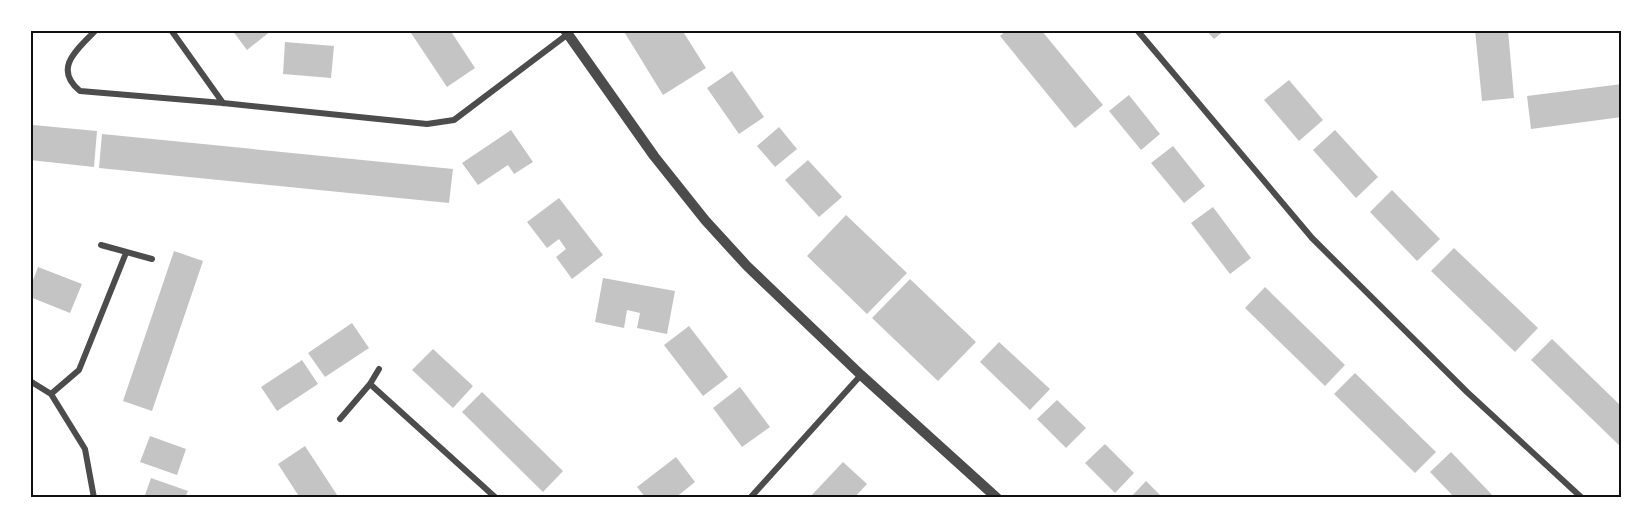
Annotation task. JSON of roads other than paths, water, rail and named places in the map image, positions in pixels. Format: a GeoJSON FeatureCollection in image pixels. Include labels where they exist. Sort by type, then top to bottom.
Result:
{"type":"FeatureCollection","features":[{"type":"Feature","properties":{"kind":"street"},"geometry":{"type":"LineString","coordinates":[[96,30],[73,56],[67,70],[68,78],[80,91],[427,124],[454,120],[567,32],[654,156],[705,220],[747,266],[861,375],[997,498]]}},
{"type":"Feature","properties":{"kind":"street"},"geometry":{"type":"LineString","coordinates":[[171,30],[223,103]]}},
{"type":"Feature","properties":{"kind":"street"},"geometry":{"type":"LineString","coordinates":[[1137,30],[1312,238],[1467,392],[1582,498]]}},
{"type":"Feature","properties":{"kind":"street"},"geometry":{"type":"LineString","coordinates":[[100,245],[152,259]]}},
{"type":"Feature","properties":{"kind":"street"},"geometry":{"type":"LineString","coordinates":[[51,394],[79,370],[126,253]]}},
{"type":"Feature","properties":{"kind":"street"},"geometry":{"type":"LineString","coordinates":[[340,419],[370,384],[379,369]]}},
{"type":"Feature","properties":{"kind":"street"},"geometry":{"type":"LineString","coordinates":[[750,498],[861,375]]}},
{"type":"Feature","properties":{"kind":"street"},"geometry":{"type":"LineString","coordinates":[[30,381],[51,394],[85,449],[94,498]]}},
{"type":"Feature","properties":{"kind":"street"},"geometry":{"type":"LineString","coordinates":[[370,384],[496,498]]}}]}
